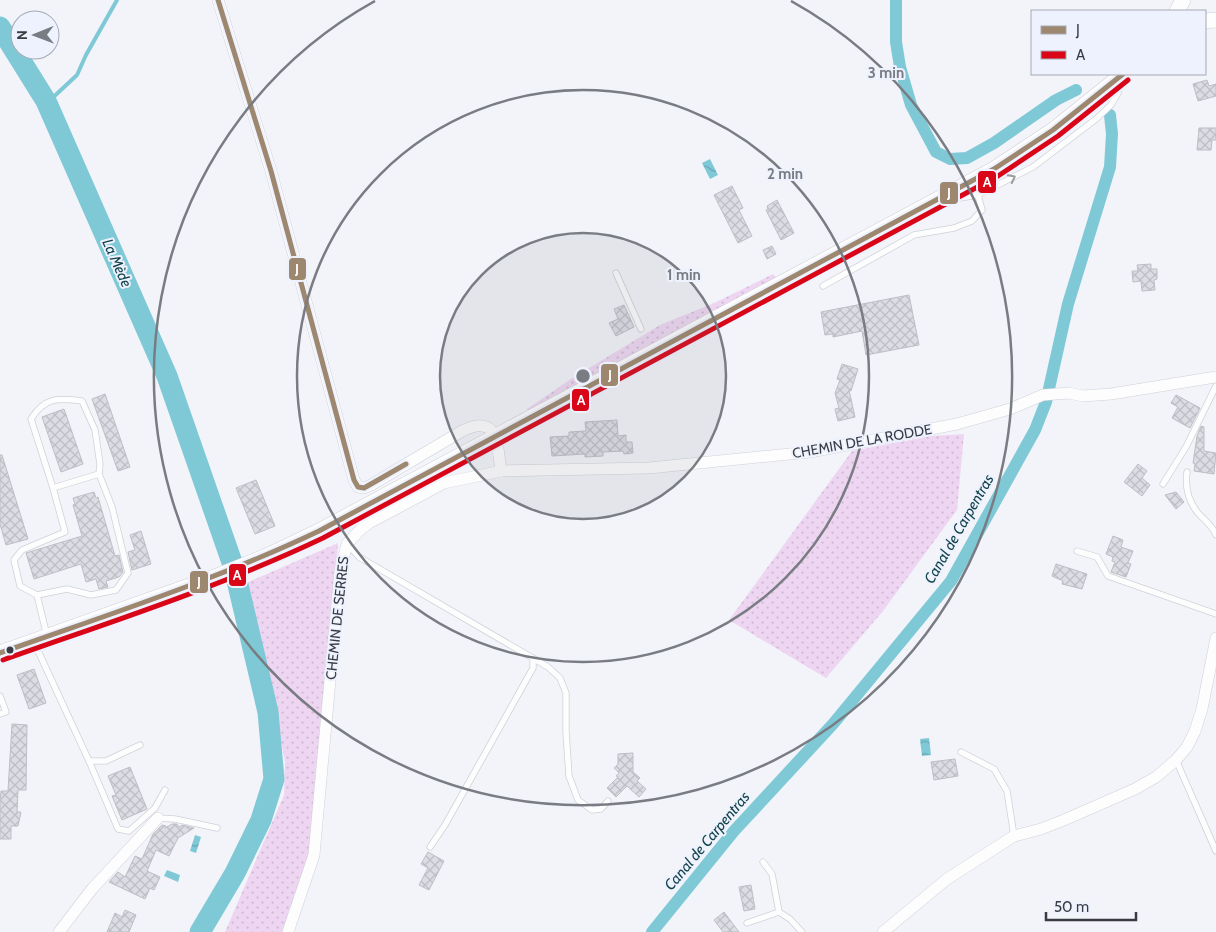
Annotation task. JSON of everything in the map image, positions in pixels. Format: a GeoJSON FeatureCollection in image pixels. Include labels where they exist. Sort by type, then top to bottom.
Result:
{"type":"FeatureCollection","features":[{"type":"Feature","properties":{"kind":"main road"},"geometry":{"type":"LineString","coordinates":[[0,653],[241,567],[319,531],[994,169],[1052,130],[1121,75]]}},
{"type":"Feature","properties":{"kind":"street"},"geometry":{"type":"LineString","coordinates":[[218,0],[271,171],[354,480],[358,486],[364,488],[371,486],[462,431],[478,424],[487,426],[495,437],[501,472]]}},
{"type":"Feature","properties":{"kind":"street","name":"CHEMIN DE LA RODDE"},"geometry":{"type":"LineString","coordinates":[[501,472],[649,468],[810,452],[957,424],[1010,409],[1043,395],[1055,393],[1083,396],[1111,394],[1216,376]]}},
{"type":"Feature","properties":{"kind":"street","name":"CHEMIN DE SERRES"},"geometry":{"type":"LineString","coordinates":[[288,932],[314,855],[340,571],[347,544],[369,523],[444,484],[501,472]]}},
{"type":"Feature","properties":{"kind":"street"},"geometry":{"type":"LineString","coordinates":[[882,932],[947,879],[1014,836],[1064,820],[1135,790],[1156,777],[1176,760],[1187,747],[1195,731],[1202,709],[1216,638]]}},
{"type":"Feature","properties":{"kind":"street"},"geometry":{"type":"LineString","coordinates":[[59,932],[92,889],[158,818]]}},
{"type":"Feature","properties":{"kind":"lane"},"geometry":{"type":"LineString","coordinates":[[933,203],[978,195],[1033,168],[1111,105],[1118,93],[1121,75]]}},
{"type":"Feature","properties":{"kind":"lane"},"geometry":{"type":"LineString","coordinates":[[823,286],[914,235],[954,228],[972,221],[982,210],[978,195]]}},
{"type":"Feature","properties":{"kind":"lane"},"geometry":{"type":"LineString","coordinates":[[616,273],[641,328]]}},
{"type":"Feature","properties":{"kind":"lane"},"geometry":{"type":"LineString","coordinates":[[1162,484],[1186,448],[1216,386]]}},
{"type":"Feature","properties":{"kind":"lane"},"geometry":{"type":"LineString","coordinates":[[54,398],[82,401],[95,430],[100,464],[99,474],[112,507],[128,573],[116,590],[91,595],[67,589],[37,595],[20,586],[14,560],[22,550],[65,532],[31,419],[39,407],[54,398]]}},
{"type":"Feature","properties":{"kind":"lane"},"geometry":{"type":"LineString","coordinates":[[1187,472],[1186,491],[1197,512],[1213,527],[1216,535]]}},
{"type":"Feature","properties":{"kind":"lane"},"geometry":{"type":"LineString","coordinates":[[53,488],[99,474]]}},
{"type":"Feature","properties":{"kind":"lane"},"geometry":{"type":"LineString","coordinates":[[347,544],[359,557],[548,667],[560,678],[566,693],[569,776],[578,800],[592,810],[601,809],[608,801]]}},
{"type":"Feature","properties":{"kind":"lane"},"geometry":{"type":"LineString","coordinates":[[1077,551],[1097,557],[1108,576],[1216,614]]}},
{"type":"Feature","properties":{"kind":"lane"},"geometry":{"type":"LineString","coordinates":[[37,595],[48,636]]}},
{"type":"Feature","properties":{"kind":"lane"},"geometry":{"type":"LineString","coordinates":[[31,642],[39,653],[118,829],[129,831],[156,808],[165,790]]}},
{"type":"Feature","properties":{"kind":"lane"},"geometry":{"type":"LineString","coordinates":[[430,847],[445,825],[533,668],[533,658]]}},
{"type":"Feature","properties":{"kind":"lane"},"geometry":{"type":"LineString","coordinates":[[0,696],[6,712],[0,714]]}},
{"type":"Feature","properties":{"kind":"lane"},"geometry":{"type":"LineString","coordinates":[[89,761],[106,761],[140,746]]}},
{"type":"Feature","properties":{"kind":"lane"},"geometry":{"type":"LineString","coordinates":[[961,752],[994,769],[1007,790],[1014,836]]}},
{"type":"Feature","properties":{"kind":"lane"},"geometry":{"type":"LineString","coordinates":[[1176,760],[1216,851]]}},
{"type":"Feature","properties":{"kind":"lane"},"geometry":{"type":"LineString","coordinates":[[158,818],[175,819],[217,828]]}},
{"type":"Feature","properties":{"kind":"lane"},"geometry":{"type":"LineString","coordinates":[[763,862],[772,874],[780,912],[790,919],[802,932]]}},
{"type":"Feature","properties":{"kind":"lane"},"geometry":{"type":"LineString","coordinates":[[747,923],[780,912]]}},
{"type":"Feature","properties":{"kind":"shaded area"},"geometry":{"type":"Polygon","coordinates":[[[773,274],[776,277],[763,285],[527,409],[571,379],[660,325],[714,303],[773,274]]]}},
{"type":"Feature","properties":{"kind":"shaded area"},"geometry":{"type":"Polygon","coordinates":[[[964,434],[957,510],[883,611],[826,678],[729,620],[852,451],[931,436],[964,434]]]}},
{"type":"Feature","properties":{"kind":"shaded area"},"geometry":{"type":"Polygon","coordinates":[[[338,543],[313,830],[308,859],[284,932],[225,932],[284,795],[285,761],[246,583],[338,543]]]}},
{"type":"Feature","properties":{"kind":"water"},"geometry":{"type":"Polygon","coordinates":[[[710,159],[718,175],[710,179],[702,163],[710,159]]]}},
{"type":"Feature","properties":{"kind":"water"},"geometry":{"type":"Polygon","coordinates":[[[929,738],[931,755],[922,756],[920,739],[929,738]]]}},
{"type":"Feature","properties":{"kind":"water"},"geometry":{"type":"Polygon","coordinates":[[[195,835],[201,837],[196,853],[190,851],[195,835]]]}},
{"type":"Feature","properties":{"kind":"water"},"geometry":{"type":"Polygon","coordinates":[[[167,870],[180,875],[178,882],[164,876],[167,870]]]}},
{"type":"Feature","properties":{"kind":"building"},"geometry":{"type":"Polygon","coordinates":[[[1207,80],[1209,86],[1216,84],[1216,96],[1198,101],[1193,84],[1207,80]]]}},
{"type":"Feature","properties":{"kind":"building"},"geometry":{"type":"Polygon","coordinates":[[[1199,128],[1216,128],[1216,140],[1212,140],[1211,150],[1197,150],[1199,128]]]}},
{"type":"Feature","properties":{"kind":"building"},"geometry":{"type":"Polygon","coordinates":[[[732,186],[743,208],[739,210],[752,236],[738,243],[714,195],[732,186]]]}},
{"type":"Feature","properties":{"kind":"building"},"geometry":{"type":"Polygon","coordinates":[[[777,200],[794,233],[781,240],[766,210],[768,209],[767,206],[777,200]]]}},
{"type":"Feature","properties":{"kind":"building"},"geometry":{"type":"Polygon","coordinates":[[[772,246],[776,254],[767,259],[763,250],[772,246]]]}},
{"type":"Feature","properties":{"kind":"building"},"geometry":{"type":"Polygon","coordinates":[[[1151,264],[1151,269],[1157,269],[1157,279],[1154,280],[1155,290],[1142,291],[1141,281],[1133,282],[1132,271],[1138,271],[1137,265],[1151,264]]]}},
{"type":"Feature","properties":{"kind":"building"},"geometry":{"type":"Polygon","coordinates":[[[909,295],[919,345],[866,355],[862,331],[833,337],[833,334],[825,335],[821,312],[909,295]]]}},
{"type":"Feature","properties":{"kind":"building"},"geometry":{"type":"Polygon","coordinates":[[[624,305],[634,327],[616,336],[609,323],[618,319],[614,309],[624,305]]]}},
{"type":"Feature","properties":{"kind":"building"},"geometry":{"type":"Polygon","coordinates":[[[842,364],[858,369],[851,391],[849,390],[855,417],[838,421],[835,409],[839,408],[835,393],[840,380],[837,379],[842,364]]]}},
{"type":"Feature","properties":{"kind":"building"},"geometry":{"type":"Polygon","coordinates":[[[105,394],[130,467],[118,471],[92,399],[105,394]]]}},
{"type":"Feature","properties":{"kind":"building"},"geometry":{"type":"Polygon","coordinates":[[[1176,395],[1200,408],[1190,428],[1172,418],[1178,407],[1171,403],[1176,395]]]}},
{"type":"Feature","properties":{"kind":"building"},"geometry":{"type":"Polygon","coordinates":[[[64,409],[83,464],[61,472],[42,417],[64,409]]]}},
{"type":"Feature","properties":{"kind":"building"},"geometry":{"type":"Polygon","coordinates":[[[617,420],[618,436],[626,435],[626,442],[632,442],[633,453],[624,454],[623,451],[603,452],[603,456],[585,457],[585,454],[552,456],[550,437],[569,436],[569,432],[586,431],[585,422],[617,420]]]}},
{"type":"Feature","properties":{"kind":"building"},"geometry":{"type":"Polygon","coordinates":[[[1201,426],[1204,427],[1204,451],[1216,453],[1214,474],[1194,471],[1195,464],[1193,463],[1197,436],[1201,426]]]}},
{"type":"Feature","properties":{"kind":"building"},"geometry":{"type":"Polygon","coordinates":[[[0,455],[2,455],[28,539],[6,545],[0,524],[0,455]]]}},
{"type":"Feature","properties":{"kind":"building"},"geometry":{"type":"Polygon","coordinates":[[[1138,464],[1147,471],[1142,478],[1150,485],[1142,496],[1124,482],[1138,464]]]}},
{"type":"Feature","properties":{"kind":"building"},"geometry":{"type":"Polygon","coordinates":[[[256,480],[275,526],[255,534],[236,488],[256,480]]]}},
{"type":"Feature","properties":{"kind":"building"},"geometry":{"type":"Polygon","coordinates":[[[94,492],[96,498],[98,497],[115,556],[119,555],[123,572],[119,577],[106,581],[108,587],[99,589],[96,579],[86,582],[81,564],[34,579],[26,553],[82,536],[73,505],[75,504],[73,498],[94,492]]]}},
{"type":"Feature","properties":{"kind":"building"},"geometry":{"type":"Polygon","coordinates":[[[1176,492],[1184,502],[1176,509],[1165,495],[1176,492]]]}},
{"type":"Feature","properties":{"kind":"building"},"geometry":{"type":"Polygon","coordinates":[[[141,531],[151,564],[132,570],[128,552],[135,550],[130,535],[141,531]]]}},
{"type":"Feature","properties":{"kind":"building"},"geometry":{"type":"Polygon","coordinates":[[[1113,536],[1123,540],[1121,547],[1133,551],[1128,563],[1131,564],[1126,577],[1111,572],[1115,562],[1112,561],[1113,557],[1106,554],[1113,536]]]}},
{"type":"Feature","properties":{"kind":"building"},"geometry":{"type":"Polygon","coordinates":[[[1056,564],[1087,574],[1082,589],[1062,584],[1063,581],[1052,576],[1056,564]]]}},
{"type":"Feature","properties":{"kind":"building"},"geometry":{"type":"Polygon","coordinates":[[[34,669],[46,703],[29,709],[17,675],[34,669]]]}},
{"type":"Feature","properties":{"kind":"building"},"geometry":{"type":"Polygon","coordinates":[[[12,724],[27,725],[26,790],[18,790],[17,812],[21,812],[18,826],[11,826],[11,839],[0,839],[1,791],[8,791],[12,724]]]}},
{"type":"Feature","properties":{"kind":"building"},"geometry":{"type":"Polygon","coordinates":[[[633,753],[633,772],[640,778],[637,781],[646,789],[639,797],[627,786],[616,797],[607,788],[618,777],[616,776],[619,773],[614,768],[618,764],[618,754],[633,753]]]}},
{"type":"Feature","properties":{"kind":"building"},"geometry":{"type":"Polygon","coordinates":[[[955,759],[958,776],[934,780],[931,762],[955,759]]]}},
{"type":"Feature","properties":{"kind":"building"},"geometry":{"type":"Polygon","coordinates":[[[130,767],[147,809],[122,820],[112,796],[116,795],[108,776],[130,767]]]}},
{"type":"Feature","properties":{"kind":"building"},"geometry":{"type":"Polygon","coordinates":[[[172,824],[177,824],[179,827],[182,825],[194,828],[178,838],[169,856],[156,850],[147,871],[160,877],[154,890],[150,888],[145,899],[109,882],[118,872],[125,877],[135,856],[142,859],[153,834],[162,825],[166,826],[165,828],[172,824]]]}},
{"type":"Feature","properties":{"kind":"building"},"geometry":{"type":"Polygon","coordinates":[[[428,852],[444,861],[429,890],[419,885],[428,868],[421,864],[428,852]]]}},
{"type":"Feature","properties":{"kind":"building"},"geometry":{"type":"Polygon","coordinates":[[[751,885],[755,909],[744,911],[739,887],[751,885]]]}},
{"type":"Feature","properties":{"kind":"building"},"geometry":{"type":"Polygon","coordinates":[[[125,910],[136,915],[129,932],[107,932],[115,913],[122,917],[125,910]]]}},
{"type":"Feature","properties":{"kind":"building"},"geometry":{"type":"Polygon","coordinates":[[[724,912],[739,932],[723,932],[714,920],[724,912]]]}},
{"type":"Feature","properties":{"kind":"waterway"},"geometry":{"type":"LineString","coordinates":[[47,103],[77,75],[117,0]]}},
{"type":"Feature","properties":{"kind":"waterway","name":"Canal de Carpentras"},"geometry":{"type":"LineString","coordinates":[[896,0],[896,42],[900,67],[911,105],[936,152],[950,159],[967,158],[994,143],[1056,100],[1076,90]]}},
{"type":"Feature","properties":{"kind":"waterway","name":"La Mède"},"geometry":{"type":"LineString","coordinates":[[0,27],[46,101],[167,376],[234,568],[268,712],[274,779],[261,820],[235,873],[200,932]]}},
{"type":"Feature","properties":{"kind":"waterway","name":"Canal de Carpentras"},"geometry":{"type":"LineString","coordinates":[[652,932],[734,831],[833,724],[951,581],[1035,430],[1046,402],[1068,304],[1110,167],[1112,134],[1110,115]]}},
{"type":"Feature","properties":{"kind":"transit line","name":"J"},"geometry":{"type":"LineString","coordinates":[[218,0],[271,171],[354,480],[358,487],[364,488],[406,464]]}},
{"type":"Feature","properties":{"kind":"transit line","name":"J"},"geometry":{"type":"LineString","coordinates":[[0,653],[201,581],[319,531],[994,169],[1053,130],[1122,75]]}},
{"type":"Feature","properties":{"kind":"transit line","name":"A"},"geometry":{"type":"LineString","coordinates":[[3,660],[205,588],[323,538],[998,176],[1058,136],[1128,80]]}}]}
